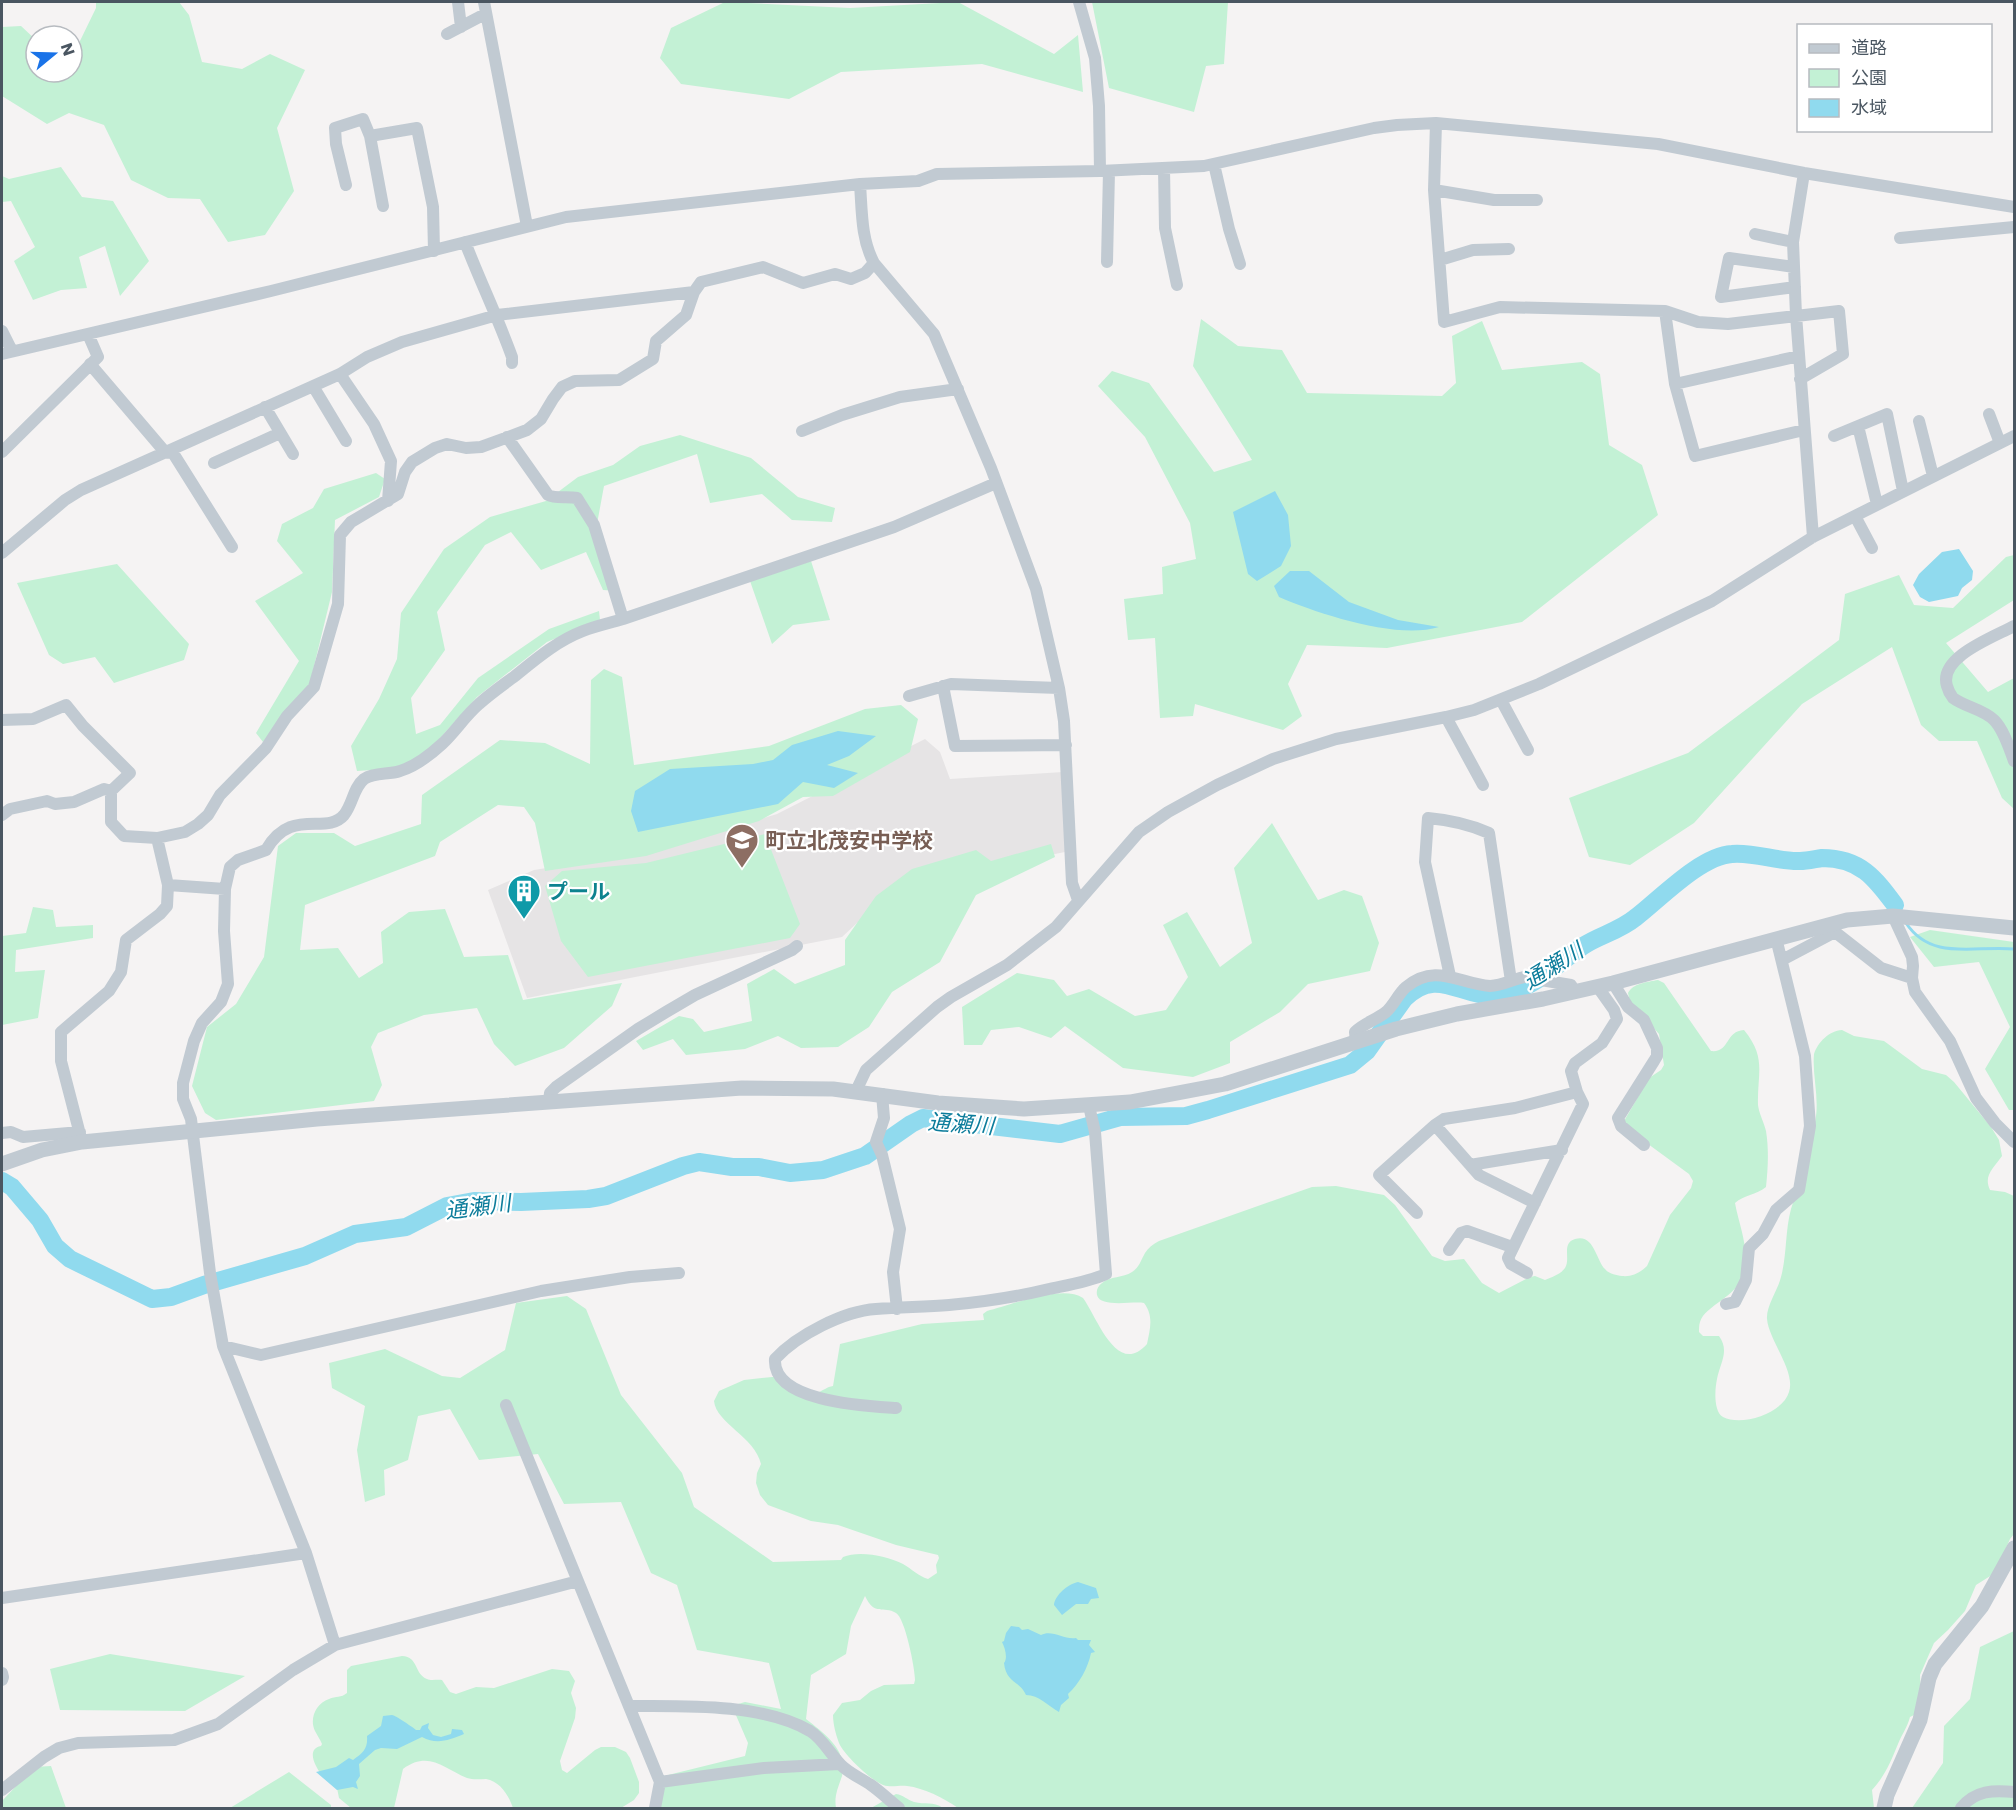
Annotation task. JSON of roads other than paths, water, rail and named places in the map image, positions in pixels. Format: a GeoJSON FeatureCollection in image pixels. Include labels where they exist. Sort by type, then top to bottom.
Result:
{"type":"FeatureCollection","features":[{"type":"Feature","properties":{"kind":"street"},"geometry":{"type":"LineString","coordinates":[[458,2],[461,27]]}},
{"type":"Feature","properties":{"kind":"street"},"geometry":{"type":"LineString","coordinates":[[1079,2],[1095,58],[1105,171],[1107,262]]}},
{"type":"Feature","properties":{"kind":"street"},"geometry":{"type":"LineString","coordinates":[[447,34],[461,27],[484,8],[526,226]]}},
{"type":"Feature","properties":{"kind":"street"},"geometry":{"type":"LineString","coordinates":[[346,185],[336,144],[335,128],[363,119],[370,136],[383,206]]}},
{"type":"Feature","properties":{"kind":"street"},"geometry":{"type":"LineString","coordinates":[[1436,123],[1434,190],[1444,322],[1500,307],[1665,310],[1698,322],[1728,324],[1839,311],[1843,354],[1800,379]]}},
{"type":"Feature","properties":{"kind":"street"},"geometry":{"type":"LineString","coordinates":[[2,331],[7,353],[271,291],[526,226],[598,212],[860,184],[918,181],[937,174],[1105,171],[1214,164],[1397,124],[1436,123],[1659,144],[1804,173],[2014,207]]}},
{"type":"Feature","properties":{"kind":"street"},"geometry":{"type":"LineString","coordinates":[[370,136],[417,128],[433,207],[434,250]]}},
{"type":"Feature","properties":{"kind":"street"},"geometry":{"type":"LineString","coordinates":[[1214,164],[1229,229],[1240,264]]}},
{"type":"Feature","properties":{"kind":"street"},"geometry":{"type":"LineString","coordinates":[[1164,168],[1165,228],[1177,285]]}},
{"type":"Feature","properties":{"kind":"street"},"geometry":{"type":"LineString","coordinates":[[1804,173],[1793,242],[1800,379],[1813,537]]}},
{"type":"Feature","properties":{"kind":"street"},"geometry":{"type":"LineString","coordinates":[[860,184],[868,253],[934,334],[996,483],[1036,589],[1059,688],[1066,745],[1072,883],[1078,900]]}},
{"type":"Feature","properties":{"kind":"street"},"geometry":{"type":"LineString","coordinates":[[1434,190],[1494,200],[1537,200]]}},
{"type":"Feature","properties":{"kind":"street"},"geometry":{"type":"LineString","coordinates":[[1900,238],[2014,228]]}},
{"type":"Feature","properties":{"kind":"street"},"geometry":{"type":"LineString","coordinates":[[1755,234],[1793,242]]}},
{"type":"Feature","properties":{"kind":"street"},"geometry":{"type":"LineString","coordinates":[[465,242],[490,305],[497,315],[512,363]]}},
{"type":"Feature","properties":{"kind":"street"},"geometry":{"type":"LineString","coordinates":[[1440,260],[1473,250],[1509,249]]}},
{"type":"Feature","properties":{"kind":"street"},"geometry":{"type":"LineString","coordinates":[[1794,267],[1729,258],[1721,297],[1795,287]]}},
{"type":"Feature","properties":{"kind":"street"},"geometry":{"type":"LineString","coordinates":[[2,720],[33,719],[66,705],[83,726],[130,773],[111,791],[111,822],[117,831],[124,836],[157,838],[185,832],[208,815],[220,795],[266,748],[287,716],[314,687],[338,604],[340,535],[351,522],[398,494],[405,472],[412,462],[435,448],[447,444],[466,448],[481,447],[527,430],[541,419],[562,387],[575,381],[619,380],[653,359],[656,341],[686,315],[694,292],[701,282],[763,267],[803,283],[835,274],[851,279],[865,273],[874,263]]}},
{"type":"Feature","properties":{"kind":"street"},"geometry":{"type":"LineString","coordinates":[[2,553],[65,500],[81,490],[340,374],[367,357],[402,342],[497,315],[694,292]]}},
{"type":"Feature","properties":{"kind":"street"},"geometry":{"type":"LineString","coordinates":[[1665,310],[1675,384],[1695,456],[1804,430]]}},
{"type":"Feature","properties":{"kind":"street"},"geometry":{"type":"LineString","coordinates":[[2,452],[98,357],[88,334]]}},
{"type":"Feature","properties":{"kind":"street"},"geometry":{"type":"LineString","coordinates":[[1675,384],[1799,357]]}},
{"type":"Feature","properties":{"kind":"street"},"geometry":{"type":"LineString","coordinates":[[90,364],[165,452],[173,453],[232,547]]}},
{"type":"Feature","properties":{"kind":"street"},"geometry":{"type":"LineString","coordinates":[[340,374],[374,424],[391,461],[388,501]]}},
{"type":"Feature","properties":{"kind":"street"},"geometry":{"type":"LineString","coordinates":[[313,386],[346,441]]}},
{"type":"Feature","properties":{"kind":"street"},"geometry":{"type":"LineString","coordinates":[[802,431],[842,415],[900,397],[958,389]]}},
{"type":"Feature","properties":{"kind":"street"},"geometry":{"type":"LineString","coordinates":[[265,407],[293,454]]}},
{"type":"Feature","properties":{"kind":"street"},"geometry":{"type":"LineString","coordinates":[[1834,436],[1887,414],[1903,491]]}},
{"type":"Feature","properties":{"kind":"street"},"geometry":{"type":"LineString","coordinates":[[1989,414],[2000,443]]}},
{"type":"Feature","properties":{"kind":"street"},"geometry":{"type":"LineString","coordinates":[[1919,421],[1933,476]]}},
{"type":"Feature","properties":{"kind":"street"},"geometry":{"type":"LineString","coordinates":[[1858,426],[1877,504]]}},
{"type":"Feature","properties":{"kind":"street"},"geometry":{"type":"LineString","coordinates":[[214,463],[280,433]]}},
{"type":"Feature","properties":{"kind":"street"},"geometry":{"type":"LineString","coordinates":[[856,1091],[866,1070],[937,1007],[1007,965],[1056,927],[1139,832],[1168,812],[1244,771],[1273,759],[1336,739],[1446,717],[1501,700],[1712,601],[1813,537],[2014,436]]}},
{"type":"Feature","properties":{"kind":"street"},"geometry":{"type":"LineString","coordinates":[[507,437],[548,495],[554,498],[566,495],[577,498],[594,525],[623,619]]}},
{"type":"Feature","properties":{"kind":"street"},"geometry":{"type":"LineString","coordinates":[[335,1645],[306,1553],[223,1346],[210,1273],[191,1119],[183,1099],[183,1083],[194,1041],[202,1023],[221,1002],[228,984],[224,931],[225,889],[230,867],[238,861],[266,850],[271,841],[285,829],[302,822],[323,824],[335,821],[344,815],[358,786],[365,779],[375,774],[399,772],[414,765],[442,744],[478,704],[552,647],[583,631],[894,527],[996,483]]}},
{"type":"Feature","properties":{"kind":"street"},"geometry":{"type":"LineString","coordinates":[[1855,516],[1872,548]]}},
{"type":"Feature","properties":{"kind":"street"},"geometry":{"type":"LineString","coordinates":[[2014,626],[1961,654],[1946,673],[1949,693],[1993,719],[2000,728],[2014,761]]}},
{"type":"Feature","properties":{"kind":"street"},"geometry":{"type":"LineString","coordinates":[[909,696],[951,684],[1059,688]]}},
{"type":"Feature","properties":{"kind":"street"},"geometry":{"type":"LineString","coordinates":[[943,686],[955,746],[1066,745]]}},
{"type":"Feature","properties":{"kind":"street"},"geometry":{"type":"LineString","coordinates":[[1501,700],[1528,750]]}},
{"type":"Feature","properties":{"kind":"street"},"geometry":{"type":"LineString","coordinates":[[1446,717],[1483,785]]}},
{"type":"Feature","properties":{"kind":"street"},"geometry":{"type":"LineString","coordinates":[[2,815],[10,809],[48,801],[55,804],[74,802],[104,789],[111,791]]}},
{"type":"Feature","properties":{"kind":"street"},"geometry":{"type":"LineString","coordinates":[[1450,976],[1425,862],[1428,818],[1448,819],[1470,825],[1489,834],[1511,981]]}},
{"type":"Feature","properties":{"kind":"street"},"geometry":{"type":"LineString","coordinates":[[81,1137],[61,1061],[61,1032],[109,991],[121,972],[126,940],[167,906],[168,885],[157,838]]}},
{"type":"Feature","properties":{"kind":"street"},"geometry":{"type":"LineString","coordinates":[[168,885],[225,889]]}},
{"type":"Feature","properties":{"kind":"street"},"geometry":{"type":"LineString","coordinates":[[1893,916],[1912,957],[1915,992],[1950,1041],[1976,1098],[1995,1123],[2014,1142]]}},
{"type":"Feature","properties":{"kind":"street"},"geometry":{"type":"LineString","coordinates":[[2,1133],[11,1132],[23,1137],[81,1137],[191,1132],[549,1102],[742,1088],[791,1087],[856,1091],[938,1103],[996,1108],[1090,1112],[1225,1084],[1396,1029],[1457,1014],[1543,999],[1605,985],[1776,938],[1831,928],[1859,918],[1913,917],[2014,928]]}},
{"type":"Feature","properties":{"kind":"street"},"geometry":{"type":"LineString","coordinates":[[1782,960],[1831,928]]}},
{"type":"Feature","properties":{"kind":"street"},"geometry":{"type":"LineString","coordinates":[[1831,928],[1881,968],[1912,978]]}},
{"type":"Feature","properties":{"kind":"street"},"geometry":{"type":"LineString","coordinates":[[1726,1304],[1735,1302],[1746,1280],[1749,1248],[1763,1234],[1776,1210],[1799,1190],[1810,1126],[1805,1056],[1776,938]]}},
{"type":"Feature","properties":{"kind":"street"},"geometry":{"type":"LineString","coordinates":[[549,1102],[550,1093],[556,1087],[638,1029],[695,995],[797,946]]}},
{"type":"Feature","properties":{"kind":"street"},"geometry":{"type":"LineString","coordinates":[[1360,1040],[1355,1032],[1361,1026],[1386,1011],[1407,986],[1427,976],[1450,976],[1488,986],[1511,981],[1539,979],[1571,986],[1575,992]]}},
{"type":"Feature","properties":{"kind":"street"},"geometry":{"type":"LineString","coordinates":[[1539,979],[1543,999]]}},
{"type":"Feature","properties":{"kind":"street"},"geometry":{"type":"LineString","coordinates":[[1527,1273],[1508,1261],[1512,1247],[1583,1104],[1571,1071],[1575,1064],[1602,1043],[1617,1019],[1605,985]]}},
{"type":"Feature","properties":{"kind":"street"},"geometry":{"type":"LineString","coordinates":[[1605,985],[1644,1020],[1657,1048],[1657,1056],[1618,1118],[1621,1126],[1644,1145]]}},
{"type":"Feature","properties":{"kind":"street"},"geometry":{"type":"LineString","coordinates":[[1417,1213],[1379,1175],[1435,1125],[1444,1119],[1515,1108],[1577,1092]]}},
{"type":"Feature","properties":{"kind":"street"},"geometry":{"type":"LineString","coordinates":[[882,1094],[884,1118],[876,1142],[882,1155],[900,1229],[893,1272],[897,1309]]}},
{"type":"Feature","properties":{"kind":"street"},"geometry":{"type":"LineString","coordinates":[[896,1408],[831,1401],[804,1392],[783,1381],[777,1374],[775,1359],[785,1348],[806,1334],[866,1310],[1005,1299],[1092,1280],[1106,1274],[1095,1132],[1090,1112]]}},
{"type":"Feature","properties":{"kind":"street"},"geometry":{"type":"LineString","coordinates":[[1435,1125],[1479,1175],[1535,1203]]}},
{"type":"Feature","properties":{"kind":"street"},"geometry":{"type":"LineString","coordinates":[[2,1164],[81,1137]]}},
{"type":"Feature","properties":{"kind":"street"},"geometry":{"type":"LineString","coordinates":[[1470,1165],[1562,1150]]}},
{"type":"Feature","properties":{"kind":"street"},"geometry":{"type":"LineString","coordinates":[[1449,1250],[1461,1233],[1467,1231],[1512,1247]]}},
{"type":"Feature","properties":{"kind":"street"},"geometry":{"type":"LineString","coordinates":[[223,1346],[261,1355],[541,1291],[679,1272]]}},
{"type":"Feature","properties":{"kind":"street"},"geometry":{"type":"LineString","coordinates":[[506,1404],[660,1782],[655,1809]]}},
{"type":"Feature","properties":{"kind":"street"},"geometry":{"type":"LineString","coordinates":[[1884,1809],[1887,1795],[1920,1720],[1929,1678],[1935,1665],[1982,1606],[2014,1548]]}},
{"type":"Feature","properties":{"kind":"street"},"geometry":{"type":"LineString","coordinates":[[2,1598],[306,1553]]}},
{"type":"Feature","properties":{"kind":"street"},"geometry":{"type":"LineString","coordinates":[[2,1790],[59,1748],[78,1743],[174,1740],[218,1724],[293,1670],[335,1645],[578,1581]]}},
{"type":"Feature","properties":{"kind":"street"},"geometry":{"type":"LineString","coordinates":[[2,1673],[2,1680]]}},
{"type":"Feature","properties":{"kind":"street"},"geometry":{"type":"LineString","coordinates":[[629,1706],[697,1706],[761,1714],[793,1723],[811,1732],[826,1746],[839,1764],[855,1777],[870,1784],[899,1809]]}},
{"type":"Feature","properties":{"kind":"street"},"geometry":{"type":"LineString","coordinates":[[660,1782],[764,1768],[839,1764]]}},
{"type":"Feature","properties":{"kind":"street"},"geometry":{"type":"LineString","coordinates":[[1961,1809],[1977,1794],[1992,1790],[2014,1792]]}},
{"type":"Feature","properties":{"kind":"water"},"geometry":{"type":"Polygon","coordinates":[[[1275,491],[1288,515],[1291,546],[1281,566],[1257,581],[1248,574],[1233,512],[1275,491]]]}},
{"type":"Feature","properties":{"kind":"water"},"geometry":{"type":"Polygon","coordinates":[[[1959,549],[1973,571],[1972,580],[1962,588],[1958,596],[1929,602],[1920,597],[1913,585],[1919,574],[1942,552],[1959,549]]]}},
{"type":"Feature","properties":{"kind":"water"},"geometry":{"type":"Polygon","coordinates":[[[1290,571],[1309,571],[1349,602],[1398,620],[1439,627],[1422,630],[1380,628],[1296,604],[1279,597],[1274,586],[1290,571]]]}},
{"type":"Feature","properties":{"kind":"water"},"geometry":{"type":"Polygon","coordinates":[[[838,731],[876,736],[849,756],[827,765],[858,773],[834,788],[803,782],[778,804],[638,832],[631,811],[635,791],[670,769],[753,764],[773,760],[792,745],[838,731]]]}},
{"type":"Feature","properties":{"kind":"water"},"geometry":{"type":"Polygon","coordinates":[[[1078,1582],[1096,1588],[1099,1598],[1091,1599],[1088,1604],[1076,1604],[1062,1615],[1054,1605],[1055,1601],[1063,1590],[1078,1582]]]}},
{"type":"Feature","properties":{"kind":"water"},"geometry":{"type":"Polygon","coordinates":[[[1011,1626],[1022,1630],[1028,1629],[1041,1635],[1049,1633],[1078,1640],[1091,1640],[1089,1645],[1095,1652],[1091,1653],[1088,1664],[1068,1694],[1069,1698],[1061,1705],[1059,1712],[1039,1699],[1026,1695],[1007,1674],[1004,1663],[1006,1653],[1002,1642],[1011,1626]]]}},
{"type":"Feature","properties":{"kind":"water"},"geometry":{"type":"Polygon","coordinates":[[[392,1715],[416,1730],[420,1730],[422,1726],[429,1723],[428,1728],[433,1735],[441,1737],[451,1734],[452,1729],[462,1730],[464,1734],[438,1741],[422,1737],[397,1749],[375,1750],[359,1764],[360,1776],[356,1782],[358,1789],[353,1787],[337,1790],[316,1772],[336,1767],[349,1758],[353,1760],[357,1757],[366,1747],[367,1736],[381,1726],[383,1716],[392,1715]]]}},
{"type":"Feature","properties":{"kind":"waterway","name":"通瀬川"},"geometry":{"type":"LineString","coordinates":[[2,1181],[12,1187],[40,1220],[55,1246],[70,1259],[152,1299],[171,1297],[204,1285],[305,1256],[355,1234],[406,1227],[447,1206],[474,1201],[521,1202],[606,1196],[699,1162],[732,1167],[759,1167],[790,1173],[823,1170],[865,1156],[923,1118],[1060,1134],[1120,1117],[1186,1116],[1208,1110],[1350,1065],[1367,1051],[1404,999],[1426,985],[1447,985],[1480,995],[1493,996],[1506,994],[1528,985],[1583,946],[1629,922],[1694,870],[1707,862],[1732,854],[1749,854],[1792,861],[1822,858],[1847,862],[1857,866],[1873,878],[1895,905]]}},
{"type":"Feature","properties":{"kind":"waterway"},"geometry":{"type":"LineString","coordinates":[[1895,905],[1899,912]]}},
{"type":"Feature","properties":{"kind":"waterway"},"geometry":{"type":"LineString","coordinates":[[1906,923],[1928,943],[1941,947],[2014,949]]}},
{"type":"Feature","properties":{"kind":"place","name":"町立北茂安中学校"},"geometry":{"type":"Point","coordinates":[742,869]}},
{"type":"Feature","properties":{"kind":"place","name":"プール"},"geometry":{"type":"Point","coordinates":[524,920]}}]}
